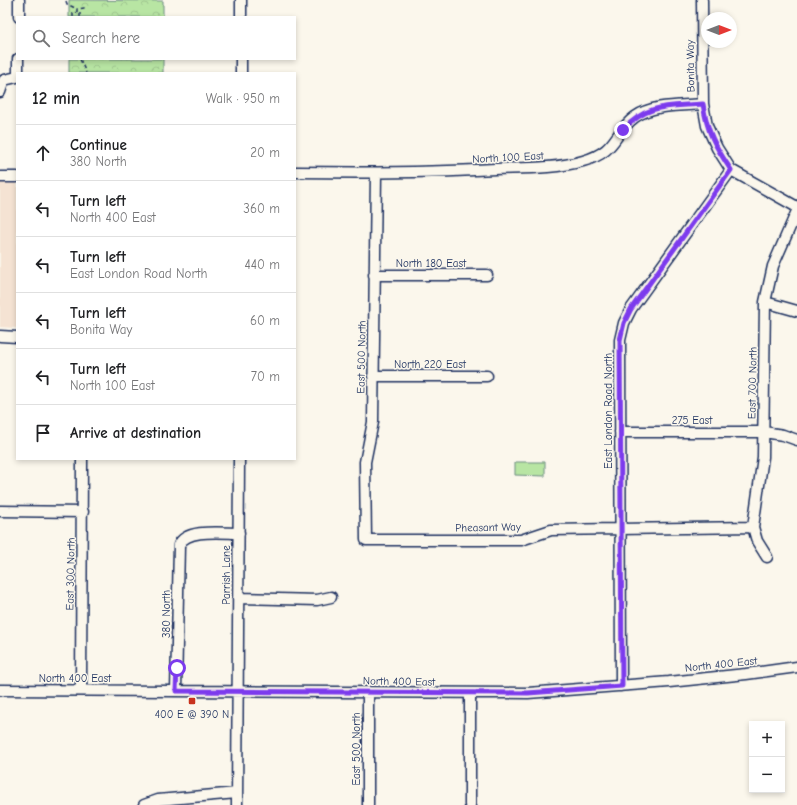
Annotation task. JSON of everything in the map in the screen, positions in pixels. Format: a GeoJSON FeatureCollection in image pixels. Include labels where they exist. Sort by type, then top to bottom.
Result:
{"type":"FeatureCollection","features":[{"type":"Feature","properties":{"kind":"street"},"geometry":{"type":"LineString","coordinates":[[18,16],[19,0]]}},
{"type":"Feature","properties":{"kind":"street"},"geometry":{"type":"LineString","coordinates":[[241,0],[241,16]]}},
{"type":"Feature","properties":{"kind":"street","name":"Bonita Way"},"geometry":{"type":"LineString","coordinates":[[702,0],[703,104],[706,126],[717,148],[731,170],[797,207]]}},
{"type":"Feature","properties":{"kind":"street"},"geometry":{"type":"LineString","coordinates":[[18,60],[18,72]]}},
{"type":"Feature","properties":{"kind":"street"},"geometry":{"type":"LineString","coordinates":[[240,72],[241,60]]}},
{"type":"Feature","properties":{"kind":"street"},"geometry":{"type":"LineString","coordinates":[[0,92],[2,80],[16,78]]}},
{"type":"Feature","properties":{"kind":"street","name":"North 100 East"},"geometry":{"type":"LineString","coordinates":[[296,172],[426,173],[551,166],[582,161],[599,156],[611,147],[635,117],[646,112],[671,106],[703,104]]}},
{"type":"Feature","properties":{"kind":"street","name":"East London Road North"},"geometry":{"type":"LineString","coordinates":[[622,686],[620,340],[624,323],[631,309],[660,266],[731,170]]}},
{"type":"Feature","properties":{"kind":"street","name":"East 500 North"},"geometry":{"type":"LineString","coordinates":[[366,540],[365,462],[372,422],[376,173]]}},
{"type":"Feature","properties":{"kind":"street"},"geometry":{"type":"LineString","coordinates":[[0,176],[16,177]]}},
{"type":"Feature","properties":{"kind":"street","name":"East 700 North"},"geometry":{"type":"LineString","coordinates":[[767,557],[757,541],[753,528],[763,457],[765,302],[773,266],[797,211]]}},
{"type":"Feature","properties":{"kind":"street","name":"North 180 East"},"geometry":{"type":"LineString","coordinates":[[374,275],[487,275]]}},
{"type":"Feature","properties":{"kind":"street"},"geometry":{"type":"LineString","coordinates":[[765,302],[797,311]]}},
{"type":"Feature","properties":{"kind":"street"},"geometry":{"type":"LineString","coordinates":[[0,336],[16,337]]}},
{"type":"Feature","properties":{"kind":"street","name":"North 220 East"},"geometry":{"type":"LineString","coordinates":[[373,376],[487,376]]}},
{"type":"Feature","properties":{"kind":"street","name":"275 East"},"geometry":{"type":"LineString","coordinates":[[620,432],[764,432],[783,435],[797,440]]}},
{"type":"Feature","properties":{"kind":"street","name":"East 300 North"},"geometry":{"type":"LineString","coordinates":[[81,690],[83,512],[82,460]]}},
{"type":"Feature","properties":{"kind":"street","name":"Parrish Lane"},"geometry":{"type":"LineString","coordinates":[[237,805],[239,460]]}},
{"type":"Feature","properties":{"kind":"street"},"geometry":{"type":"LineString","coordinates":[[0,511],[83,512]]}},
{"type":"Feature","properties":{"kind":"street","name":"Pheasant Way"},"geometry":{"type":"LineString","coordinates":[[366,540],[521,540],[551,530],[753,528]]}},
{"type":"Feature","properties":{"kind":"street","name":"380 North"},"geometry":{"type":"LineString","coordinates":[[176,691],[179,545],[183,538],[196,534],[239,533]]}},
{"type":"Feature","properties":{"kind":"street"},"geometry":{"type":"LineString","coordinates":[[238,598],[317,600],[331,597]]}},
{"type":"Feature","properties":{"kind":"street","name":"North 400 East"},"geometry":{"type":"LineString","coordinates":[[0,690],[528,693],[622,686],[746,674],[797,667]]}},
{"type":"Feature","properties":{"kind":"street","name":"East 500 North"},"geometry":{"type":"LineString","coordinates":[[368,692],[368,805]]}},
{"type":"Feature","properties":{"kind":"street"},"geometry":{"type":"LineString","coordinates":[[470,693],[470,805]]}},
{"type":"Feature","properties":{"kind":"street"},"geometry":{"type":"LineString","coordinates":[[144,805],[158,800],[237,793]]}},
{"type":"Feature","properties":{"kind":"path"},"geometry":{"type":"LineString","coordinates":[[66,1],[67,4],[77,9],[84,8],[85,6]]}},
{"type":"Feature","properties":{"kind":"path"},"geometry":{"type":"LineString","coordinates":[[77,9],[80,16]]}},
{"type":"Feature","properties":{"kind":"path"},"geometry":{"type":"LineString","coordinates":[[73,16],[73,13],[77,12]]}},
{"type":"Feature","properties":{"kind":"path"},"geometry":{"type":"LineString","coordinates":[[80,60],[86,72]]}},
{"type":"Feature","properties":{"kind":"shaded area"},"geometry":{"type":"Polygon","coordinates":[[[0,182],[16,182],[16,328],[0,327],[0,182]]]}},
{"type":"Feature","properties":{"kind":"green space"},"geometry":{"type":"Polygon","coordinates":[[[69,0],[163,1],[163,16],[69,16],[69,0]]]}},
{"type":"Feature","properties":{"kind":"green space"},"geometry":{"type":"Polygon","coordinates":[[[69,60],[163,60],[163,72],[69,72],[69,60]]]}},
{"type":"Feature","properties":{"kind":"green space"},"geometry":{"type":"Polygon","coordinates":[[[515,462],[545,462],[545,476],[515,475],[515,462]]]}},
{"type":"Feature","properties":{"kind":"place","name":"400 E @ 390 N"},"geometry":{"type":"Point","coordinates":[192,701]}},
{"type":"Feature","properties":{"kind":"route"},"geometry":{"type":"LineString","coordinates":[[177,668],[176,691],[528,693],[622,686],[620,340],[624,323],[631,309],[660,266],[731,170],[717,148],[706,126],[703,104],[671,106],[651,110],[635,117],[623,130]]}}]}
